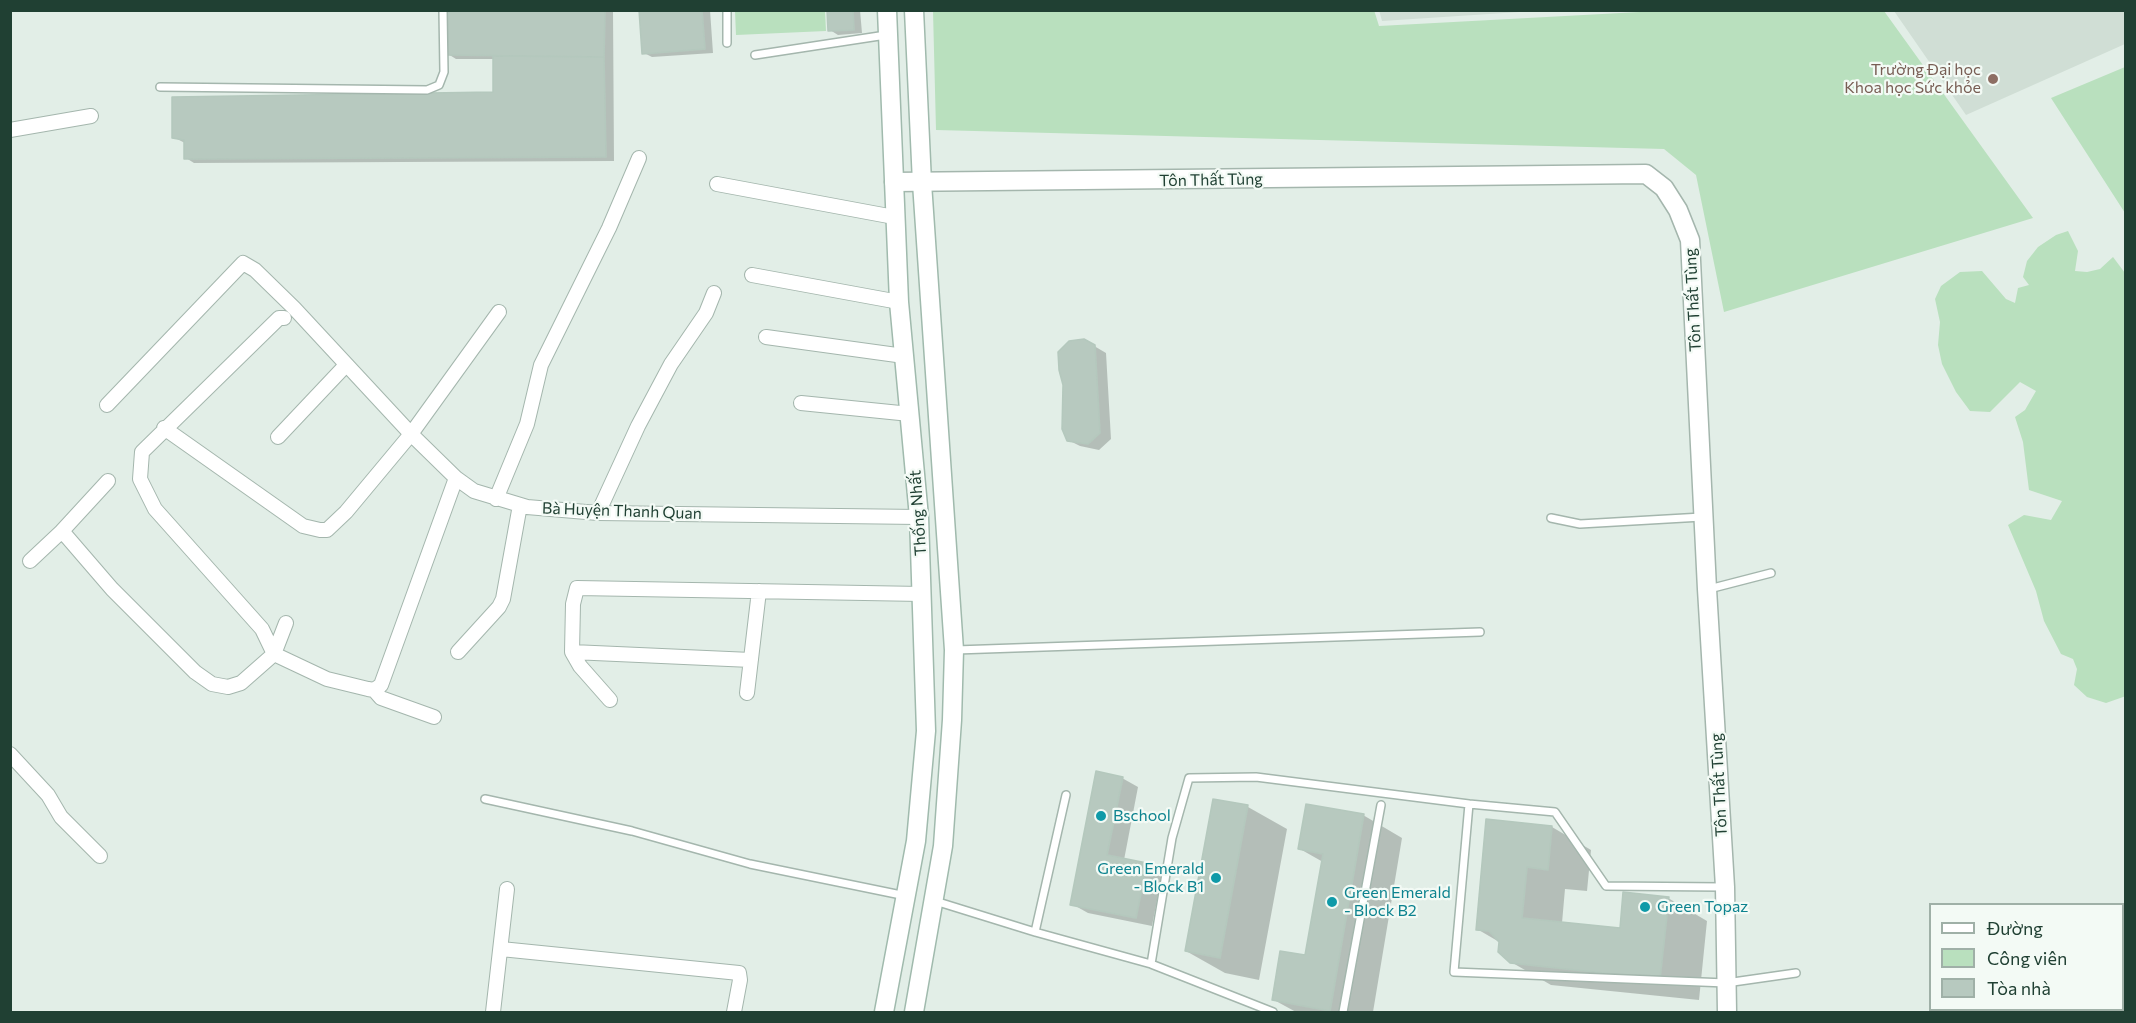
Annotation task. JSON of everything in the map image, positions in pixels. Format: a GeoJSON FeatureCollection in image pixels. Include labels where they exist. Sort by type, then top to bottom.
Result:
{"type":"FeatureCollection","features":[{"type":"Feature","properties":{"kind":"main road","name":"Thống Nhất"},"geometry":{"type":"LineString","coordinates":[[884,1012],[916,841],[926,731],[919,517],[899,302],[887,10]]}},
{"type":"Feature","properties":{"kind":"main road","name":"Thống Nhất"},"geometry":{"type":"LineString","coordinates":[[914,10],[922,183],[954,650],[944,834],[935,901],[914,1012]]}},
{"type":"Feature","properties":{"kind":"main road","name":"Tôn Thất Tùng"},"geometry":{"type":"LineString","coordinates":[[894,183],[1646,174],[1664,188],[1678,210],[1690,240],[1707,589],[1725,887],[1728,1012]]}},
{"type":"Feature","properties":{"kind":"street"},"geometry":{"type":"LineString","coordinates":[[10,130],[91,116]]}},
{"type":"Feature","properties":{"kind":"street"},"geometry":{"type":"LineString","coordinates":[[496,499],[527,424],[541,365],[609,228],[639,158]]}},
{"type":"Feature","properties":{"kind":"street"},"geometry":{"type":"LineString","coordinates":[[717,184],[894,217]]}},
{"type":"Feature","properties":{"kind":"street","name":"Bà Huyện Thanh Quan"},"geometry":{"type":"LineString","coordinates":[[107,405],[243,263],[255,270],[289,313],[346,365],[456,478],[474,492],[520,505],[598,513],[919,517]]}},
{"type":"Feature","properties":{"kind":"street"},"geometry":{"type":"LineString","coordinates":[[752,275],[899,302]]}},
{"type":"Feature","properties":{"kind":"street"},"geometry":{"type":"LineString","coordinates":[[598,513],[638,426],[671,364],[706,313],[714,293]]}},
{"type":"Feature","properties":{"kind":"street"},"geometry":{"type":"LineString","coordinates":[[165,428],[303,526],[327,530],[346,512],[411,434],[499,312]]}},
{"type":"Feature","properties":{"kind":"street"},"geometry":{"type":"LineString","coordinates":[[289,313],[279,318],[142,452],[140,478],[155,509],[262,629],[274,654],[327,679],[374,690],[381,698],[434,717]]}},
{"type":"Feature","properties":{"kind":"street"},"geometry":{"type":"LineString","coordinates":[[766,337],[904,356]]}},
{"type":"Feature","properties":{"kind":"street"},"geometry":{"type":"LineString","coordinates":[[278,437],[346,365]]}},
{"type":"Feature","properties":{"kind":"street"},"geometry":{"type":"LineString","coordinates":[[801,403],[910,414]]}},
{"type":"Feature","properties":{"kind":"street"},"geometry":{"type":"LineString","coordinates":[[374,690],[381,685],[387,672],[456,478]]}},
{"type":"Feature","properties":{"kind":"street"},"geometry":{"type":"LineString","coordinates":[[30,561],[62,531],[108,481]]}},
{"type":"Feature","properties":{"kind":"street"},"geometry":{"type":"LineString","coordinates":[[458,652],[499,608],[503,599],[520,505]]}},
{"type":"Feature","properties":{"kind":"street"},"geometry":{"type":"LineString","coordinates":[[62,531],[129,605],[195,672],[212,684],[228,687],[241,683],[274,654],[286,623]]}},
{"type":"Feature","properties":{"kind":"street"},"geometry":{"type":"LineString","coordinates":[[610,700],[580,666],[572,652],[573,604],[577,588],[922,594]]}},
{"type":"Feature","properties":{"kind":"street"},"geometry":{"type":"LineString","coordinates":[[747,693],[759,591]]}},
{"type":"Feature","properties":{"kind":"street"},"geometry":{"type":"LineString","coordinates":[[572,652],[751,660]]}},
{"type":"Feature","properties":{"kind":"street"},"geometry":{"type":"LineString","coordinates":[[10,754],[48,795],[61,817],[100,856]]}},
{"type":"Feature","properties":{"kind":"street"},"geometry":{"type":"LineString","coordinates":[[493,1012],[507,890]]}},
{"type":"Feature","properties":{"kind":"street"},"geometry":{"type":"LineString","coordinates":[[501,949],[739,973],[740,980],[734,1012]]}},
{"type":"Feature","properties":{"kind":"lane"},"geometry":{"type":"LineString","coordinates":[[160,87],[427,90],[439,85],[444,72],[443,10]]}},
{"type":"Feature","properties":{"kind":"lane"},"geometry":{"type":"LineString","coordinates":[[727,10],[727,43]]}},
{"type":"Feature","properties":{"kind":"lane"},"geometry":{"type":"LineString","coordinates":[[755,55],[887,35]]}},
{"type":"Feature","properties":{"kind":"lane"},"geometry":{"type":"LineString","coordinates":[[1551,518],[1580,524],[1704,517]]}},
{"type":"Feature","properties":{"kind":"lane"},"geometry":{"type":"LineString","coordinates":[[1707,589],[1771,573]]}},
{"type":"Feature","properties":{"kind":"lane"},"geometry":{"type":"LineString","coordinates":[[954,650],[1480,632]]}},
{"type":"Feature","properties":{"kind":"lane"},"geometry":{"type":"LineString","coordinates":[[1151,964],[1172,838],[1189,778],[1257,777],[1469,804],[1555,812],[1606,886],[1725,887]]}},
{"type":"Feature","properties":{"kind":"lane"},"geometry":{"type":"LineString","coordinates":[[1035,932],[1066,795]]}},
{"type":"Feature","properties":{"kind":"lane"},"geometry":{"type":"LineString","coordinates":[[485,799],[632,831],[750,864],[906,896]]}},
{"type":"Feature","properties":{"kind":"lane"},"geometry":{"type":"LineString","coordinates":[[1469,804],[1454,972],[1726,983],[1796,973]]}},
{"type":"Feature","properties":{"kind":"lane"},"geometry":{"type":"LineString","coordinates":[[1343,1012],[1381,805]]}},
{"type":"Feature","properties":{"kind":"lane"},"geometry":{"type":"LineString","coordinates":[[935,901],[1151,964],[1273,1012]]}},
{"type":"Feature","properties":{"kind":"shaded area"},"geometry":{"type":"Polygon","coordinates":[[[1379,10],[1535,10],[1535,11],[1382,21],[1379,10]]]}},
{"type":"Feature","properties":{"kind":"shaded area","name":"Trường Đại học Khoa học Sức khỏe"},"geometry":{"type":"Polygon","coordinates":[[[1894,11],[2125,11],[2125,44],[1966,115],[1894,11]]]}},
{"type":"Feature","properties":{"kind":"green space"},"geometry":{"type":"Polygon","coordinates":[[[1374,10],[1379,26],[1658,11],[1884,11],[2033,218],[1724,312],[1696,175],[1664,149],[936,130],[933,11],[1374,10]]]}},
{"type":"Feature","properties":{"kind":"green space"},"geometry":{"type":"Polygon","coordinates":[[[735,11],[825,11],[826,31],[736,35],[735,11]]]}},
{"type":"Feature","properties":{"kind":"green space"},"geometry":{"type":"Polygon","coordinates":[[[2125,67],[2125,213],[2051,98],[2125,67]]]}},
{"type":"Feature","properties":{"kind":"green space"},"geometry":{"type":"Polygon","coordinates":[[[2068,231],[2078,251],[2075,271],[2087,272],[2100,269],[2113,257],[2125,273],[2126,696],[2106,703],[2087,697],[2074,685],[2077,669],[2073,659],[2061,654],[2044,621],[2036,591],[2008,525],[2024,515],[2051,520],[2062,501],[2029,490],[2023,442],[2015,417],[2025,410],[2036,391],[2020,382],[1990,412],[1970,411],[1956,392],[1942,364],[1938,345],[1940,322],[1935,299],[1941,286],[1960,272],[1982,271],[2006,299],[2015,303],[2018,288],[2029,285],[2023,277],[2027,261],[2038,247],[2056,235],[2068,231]]]}},
{"type":"Feature","properties":{"kind":"building"},"geometry":{"type":"Polygon","coordinates":[[[447,10],[605,10],[604,57],[447,55],[447,10]]]}},
{"type":"Feature","properties":{"kind":"building"},"geometry":{"type":"Polygon","coordinates":[[[639,10],[702,10],[705,49],[642,54],[639,10]]]}},
{"type":"Feature","properties":{"kind":"building"},"geometry":{"type":"Polygon","coordinates":[[[827,10],[853,10],[854,30],[828,31],[827,10]]]}},
{"type":"Feature","properties":{"kind":"building"},"geometry":{"type":"Polygon","coordinates":[[[493,56],[604,57],[606,157],[184,159],[184,140],[172,138],[172,97],[493,92],[493,56]]]}},
{"type":"Feature","properties":{"kind":"building"},"geometry":{"type":"Polygon","coordinates":[[[1084,339],[1095,345],[1100,433],[1088,444],[1067,441],[1062,429],[1063,385],[1058,352],[1069,341],[1084,339]]]}},
{"type":"Feature","properties":{"kind":"building","name":"Bschool"},"geometry":{"type":"Polygon","coordinates":[[[1096,771],[1123,777],[1107,855],[1147,863],[1136,918],[1070,905],[1096,771]]]}},
{"type":"Feature","properties":{"kind":"building","name":"Green Emerald - Block B1"},"geometry":{"type":"Polygon","coordinates":[[[1213,799],[1248,805],[1220,958],[1185,951],[1213,799]]]}},
{"type":"Feature","properties":{"kind":"building","name":"Green Emerald - Block B2"},"geometry":{"type":"Polygon","coordinates":[[[1306,804],[1364,814],[1330,1011],[1272,1000],[1280,951],[1305,955],[1323,854],[1298,849],[1306,804]]]}},
{"type":"Feature","properties":{"kind":"building","name":"Green Topaz"},"geometry":{"type":"Polygon","coordinates":[[[1486,819],[1552,826],[1548,870],[1527,867],[1522,918],[1620,928],[1623,892],[1669,897],[1660,979],[1510,963],[1498,952],[1499,942],[1489,931],[1476,930],[1486,819]]]}},
{"type":"Feature","properties":{"kind":"place","name":"Trường Đại học Khoa học Sức khỏe"},"geometry":{"type":"Point","coordinates":[1993,79]}},
{"type":"Feature","properties":{"kind":"place","name":"Bschool"},"geometry":{"type":"Point","coordinates":[1101,816]}},
{"type":"Feature","properties":{"kind":"place","name":"Green Emerald - Block B1"},"geometry":{"type":"Point","coordinates":[1216,878]}},
{"type":"Feature","properties":{"kind":"place","name":"Green Emerald - Block B2"},"geometry":{"type":"Point","coordinates":[1332,902]}},
{"type":"Feature","properties":{"kind":"place","name":"Green Topaz"},"geometry":{"type":"Point","coordinates":[1645,907]}}]}
